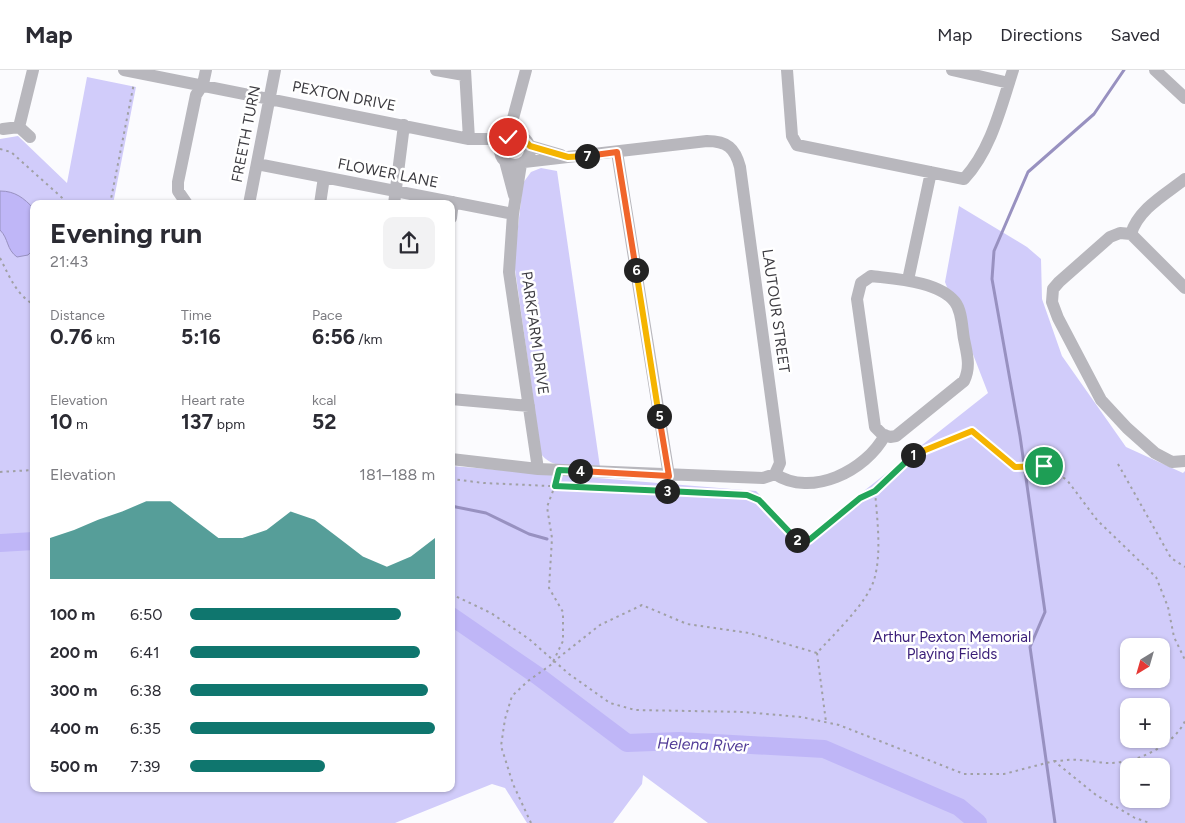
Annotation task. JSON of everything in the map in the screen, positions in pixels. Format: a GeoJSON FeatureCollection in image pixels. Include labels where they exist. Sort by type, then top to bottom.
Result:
{"type":"FeatureCollection","features":[{"type":"Feature","properties":{"kind":"street"},"geometry":{"type":"LineString","coordinates":[[19,126],[33,70]]}},
{"type":"Feature","properties":{"kind":"street"},"geometry":{"type":"LineString","coordinates":[[184,200],[178,192],[178,182],[196,94],[203,84],[206,70]]}},
{"type":"Feature","properties":{"kind":"street","name":"FREETH TURN"},"geometry":{"type":"LineString","coordinates":[[249,200],[275,70]]}},
{"type":"Feature","properties":{"kind":"street"},"geometry":{"type":"LineString","coordinates":[[436,70],[464,73],[470,139]]}},
{"type":"Feature","properties":{"kind":"street","name":"PARKFARM DRIVE"},"geometry":{"type":"LineString","coordinates":[[516,200],[501,145],[506,138],[517,106],[526,70]]}},
{"type":"Feature","properties":{"kind":"street"},"geometry":{"type":"LineString","coordinates":[[787,70],[792,136],[797,145],[964,179],[975,167],[994,128],[1013,70]]}},
{"type":"Feature","properties":{"kind":"street"},"geometry":{"type":"LineString","coordinates":[[952,70],[1009,83]]}},
{"type":"Feature","properties":{"kind":"street"},"geometry":{"type":"LineString","coordinates":[[1155,70],[1185,98]]}},
{"type":"Feature","properties":{"kind":"street","name":"PEXTON DRIVE"},"geometry":{"type":"LineString","coordinates":[[130,71],[203,84],[470,139],[506,138]]}},
{"type":"Feature","properties":{"kind":"street","name":"PARKFARM DRIVE"},"geometry":{"type":"LineString","coordinates":[[517,106],[529,156],[523,163],[513,214],[510,272],[538,469]]}},
{"type":"Feature","properties":{"kind":"street"},"geometry":{"type":"LineString","coordinates":[[394,197],[404,125]]}},
{"type":"Feature","properties":{"kind":"street"},"geometry":{"type":"LineString","coordinates":[[3,129],[19,126]]}},
{"type":"Feature","properties":{"kind":"street"},"geometry":{"type":"LineString","coordinates":[[19,126],[30,136]]}},
{"type":"Feature","properties":{"kind":"street"},"geometry":{"type":"LineString","coordinates":[[506,138],[514,135],[527,142],[568,157]]}},
{"type":"Feature","properties":{"kind":"street","name":"PEXTON DRIVE"},"geometry":{"type":"LineString","coordinates":[[470,139],[503,158]]}},
{"type":"Feature","properties":{"kind":"street","name":"LAUTOUR STREET"},"geometry":{"type":"LineString","coordinates":[[617,152],[716,141],[733,148],[740,167],[781,458],[775,474]]}},
{"type":"Feature","properties":{"kind":"street"},"geometry":{"type":"LineString","coordinates":[[503,158],[514,165],[617,152],[669,476]]}},
{"type":"Feature","properties":{"kind":"street","name":"FLOWER LANE"},"geometry":{"type":"LineString","coordinates":[[257,164],[324,177],[394,197],[429,200]]}},
{"type":"Feature","properties":{"kind":"street"},"geometry":{"type":"LineString","coordinates":[[908,280],[931,172]]}},
{"type":"Feature","properties":{"kind":"street"},"geometry":{"type":"LineString","coordinates":[[321,200],[324,177]]}},
{"type":"Feature","properties":{"kind":"street"},"geometry":{"type":"LineString","coordinates":[[1131,234],[1134,224],[1141,214],[1185,179]]}},
{"type":"Feature","properties":{"kind":"street","name":"FLOWER LANE"},"geometry":{"type":"LineString","coordinates":[[455,202],[513,214]]}},
{"type":"Feature","properties":{"kind":"street"},"geometry":{"type":"LineString","coordinates":[[1185,288],[1131,234],[1120,233],[1110,237],[1052,289],[1052,302],[1058,318],[1101,400],[1127,428],[1155,453],[1172,462],[1185,461]]}},
{"type":"Feature","properties":{"kind":"street"},"geometry":{"type":"LineString","coordinates":[[871,276],[908,280],[946,293],[956,302],[967,353],[968,374],[964,381],[896,436],[890,437],[875,427],[857,299],[860,283],[871,276]]}},
{"type":"Feature","properties":{"kind":"street"},"geometry":{"type":"LineString","coordinates":[[455,399],[528,406]]}},
{"type":"Feature","properties":{"kind":"street"},"geometry":{"type":"LineString","coordinates":[[455,459],[538,469],[669,476],[763,478],[775,474],[784,480],[797,484],[839,476],[860,465],[878,449],[885,435]]}},
{"type":"Feature","properties":{"kind":"path"},"geometry":{"type":"LineString","coordinates":[[111,200],[130,71]]}},
{"type":"Feature","properties":{"kind":"path"},"geometry":{"type":"LineString","coordinates":[[0,149],[11,152],[64,200]]}},
{"type":"Feature","properties":{"kind":"path"},"geometry":{"type":"LineString","coordinates":[[0,258],[13,285],[23,298],[30,303]]}},
{"type":"Feature","properties":{"kind":"path"},"geometry":{"type":"LineString","coordinates":[[455,479],[747,495],[759,500],[800,543],[809,540],[860,498],[875,491],[913,455],[972,431],[1015,467],[1044,466],[1067,480],[1097,520],[1156,577],[1168,607],[1174,637],[1185,660]]}},
{"type":"Feature","properties":{"kind":"path"},"geometry":{"type":"LineString","coordinates":[[1118,464],[1171,558],[1185,567]]}},
{"type":"Feature","properties":{"kind":"path"},"geometry":{"type":"LineString","coordinates":[[0,472],[30,470]]}},
{"type":"Feature","properties":{"kind":"path"},"geometry":{"type":"LineString","coordinates":[[553,662],[563,640],[563,612],[550,588],[552,538],[547,507],[559,470]]}},
{"type":"Feature","properties":{"kind":"path"},"geometry":{"type":"LineString","coordinates":[[816,653],[857,608],[874,581],[878,539],[875,491]]}},
{"type":"Feature","properties":{"kind":"path"},"geometry":{"type":"LineString","coordinates":[[455,596],[491,613],[529,639],[553,662],[610,703],[635,710],[744,712],[801,717],[826,722],[839,725],[964,774],[1004,774],[1054,761],[1078,760],[1109,763],[1128,760],[1149,753],[1168,742],[1185,721]]}},
{"type":"Feature","properties":{"kind":"path"},"geometry":{"type":"LineString","coordinates":[[531,823],[513,784],[501,746],[505,719],[512,696],[528,681],[600,625],[642,605],[687,624],[749,633],[816,653]]}},
{"type":"Feature","properties":{"kind":"path"},"geometry":{"type":"LineString","coordinates":[[816,653],[826,722]]}},
{"type":"Feature","properties":{"kind":"path"},"geometry":{"type":"LineString","coordinates":[[1054,761],[1096,795],[1135,818],[1150,823]]}},
{"type":"Feature","properties":{"kind":"green space","name":"Arthur Pexton Memorial Playing Fields"},"geometry":{"type":"Polygon","coordinates":[[[87,77],[136,87],[114,200],[30,200],[30,792],[455,792],[455,466],[756,491],[803,539],[988,393],[945,282],[959,206],[1027,247],[1041,259],[1042,299],[1062,356],[1126,447],[1183,473],[1185,471],[1185,823],[708,823],[643,775],[642,784],[613,823],[527,823],[505,788],[492,784],[395,823],[0,823],[0,139],[18,136],[67,183],[87,77]]]}},
{"type":"Feature","properties":{"kind":"green space"},"geometry":{"type":"Polygon","coordinates":[[[541,168],[557,171],[600,467],[560,465],[546,459],[541,454],[514,262],[523,183],[531,172],[541,168]]]}},
{"type":"Feature","properties":{"kind":"shaded area"},"geometry":{"type":"Polygon","coordinates":[[[0,191],[10,192],[19,196],[30,205],[30,253],[17,257],[13,254],[0,230],[0,191]]]}},
{"type":"Feature","properties":{"kind":"waterway"},"geometry":{"type":"LineString","coordinates":[[1055,823],[1030,647],[1045,612],[1020,436],[992,279],[994,251],[1028,172],[1094,114],[1124,70]]}},
{"type":"Feature","properties":{"kind":"waterway"},"geometry":{"type":"LineString","coordinates":[[455,507],[486,513],[529,534],[547,539]]}},
{"type":"Feature","properties":{"kind":"waterway","name":"Helena River"},"geometry":{"type":"LineString","coordinates":[[0,543],[30,541]]}},
{"type":"Feature","properties":{"kind":"waterway","name":"Helena River"},"geometry":{"type":"LineString","coordinates":[[455,619],[538,676],[627,743],[679,741],[824,749],[959,807],[978,823]]}},
{"type":"Feature","properties":{"kind":"route"},"geometry":{"type":"LineString","coordinates":[[508,137],[514,135],[521,136],[527,140],[530,146],[568,157],[584,157],[617,152],[669,476],[559,470],[555,486],[747,495],[759,500],[800,543],[809,540],[860,498],[875,491],[913,455],[972,431],[1015,467],[1044,466]]}}]}
